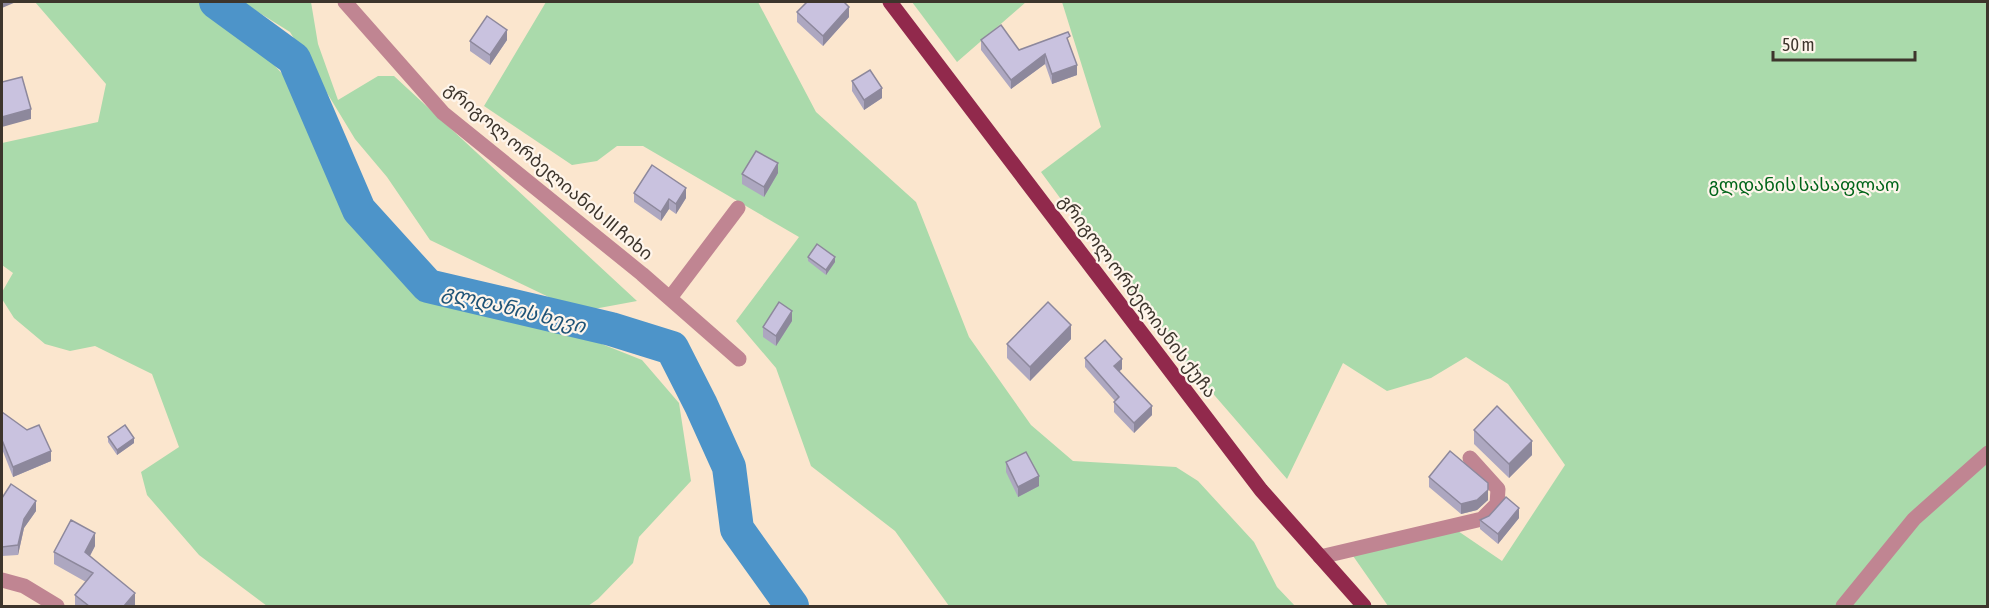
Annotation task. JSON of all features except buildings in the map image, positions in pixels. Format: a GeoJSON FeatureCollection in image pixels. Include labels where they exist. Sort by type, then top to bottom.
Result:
{"type":"FeatureCollection","features":[{"type":"Feature","properties":{"kind":"main road","name":"გრიგოლ ორბელიანის ქუჩა"},"geometry":{"type":"LineString","coordinates":[[890,2],[1261,490],[1364,606]]}},
{"type":"Feature","properties":{"kind":"street","name":"გრიგოლ ორბელიანის III ჩიხი"},"geometry":{"type":"LineString","coordinates":[[345,2],[443,113],[670,298],[739,359]]}},
{"type":"Feature","properties":{"kind":"street"},"geometry":{"type":"LineString","coordinates":[[670,298],[738,208]]}},
{"type":"Feature","properties":{"kind":"street"},"geometry":{"type":"LineString","coordinates":[[1843,606],[1914,519],[1988,453]]}},
{"type":"Feature","properties":{"kind":"street"},"geometry":{"type":"LineString","coordinates":[[1320,557],[1482,519],[1497,504],[1498,489],[1470,458]]}},
{"type":"Feature","properties":{"kind":"street"},"geometry":{"type":"LineString","coordinates":[[2,580],[24,586],[57,606]]}},
{"type":"Feature","properties":{"kind":"green space"},"geometry":{"type":"Polygon","coordinates":[[[35,2],[204,2],[240,27],[285,77],[351,225],[400,279],[467,306],[559,327],[642,360],[679,403],[691,481],[639,537],[633,563],[598,599],[588,606],[267,606],[199,555],[147,495],[141,472],[179,447],[152,374],[95,346],[70,351],[45,344],[14,318],[2,299],[2,292],[13,273],[2,265],[2,143],[98,122],[106,84],[35,2]]]}},
{"type":"Feature","properties":{"kind":"green space"},"geometry":{"type":"Polygon","coordinates":[[[242,2],[311,2],[318,44],[338,100],[378,76],[394,76],[637,301],[583,311],[555,300],[430,240],[387,177],[355,139],[290,32],[242,2]]]}},
{"type":"Feature","properties":{"kind":"green space"},"geometry":{"type":"Polygon","coordinates":[[[546,2],[758,2],[816,112],[916,202],[969,337],[1031,425],[1073,461],[1176,467],[1198,481],[1254,542],[1277,587],[1295,606],[949,606],[895,531],[811,466],[776,368],[736,321],[799,237],[643,146],[617,146],[597,161],[572,165],[484,106],[546,2]]]}},
{"type":"Feature","properties":{"kind":"green space"},"geometry":{"type":"Polygon","coordinates":[[[912,2],[1026,2],[957,62],[912,2]]]}},
{"type":"Feature","properties":{"kind":"green space","name":"გლდანის სასაფლაო"},"geometry":{"type":"Polygon","coordinates":[[[1062,2],[1987,2],[1987,606],[1388,606],[1351,553],[1458,531],[1502,561],[1565,465],[1508,384],[1466,357],[1431,378],[1387,391],[1343,363],[1287,479],[1151,322],[1041,172],[1101,127],[1062,2]]]}},
{"type":"Feature","properties":{"kind":"waterway","name":"გლდანის ხევი"},"geometry":{"type":"LineString","coordinates":[[216,2],[294,59],[359,210],[428,286],[611,329],[672,348],[729,467],[737,529],[792,606]]}}]}
